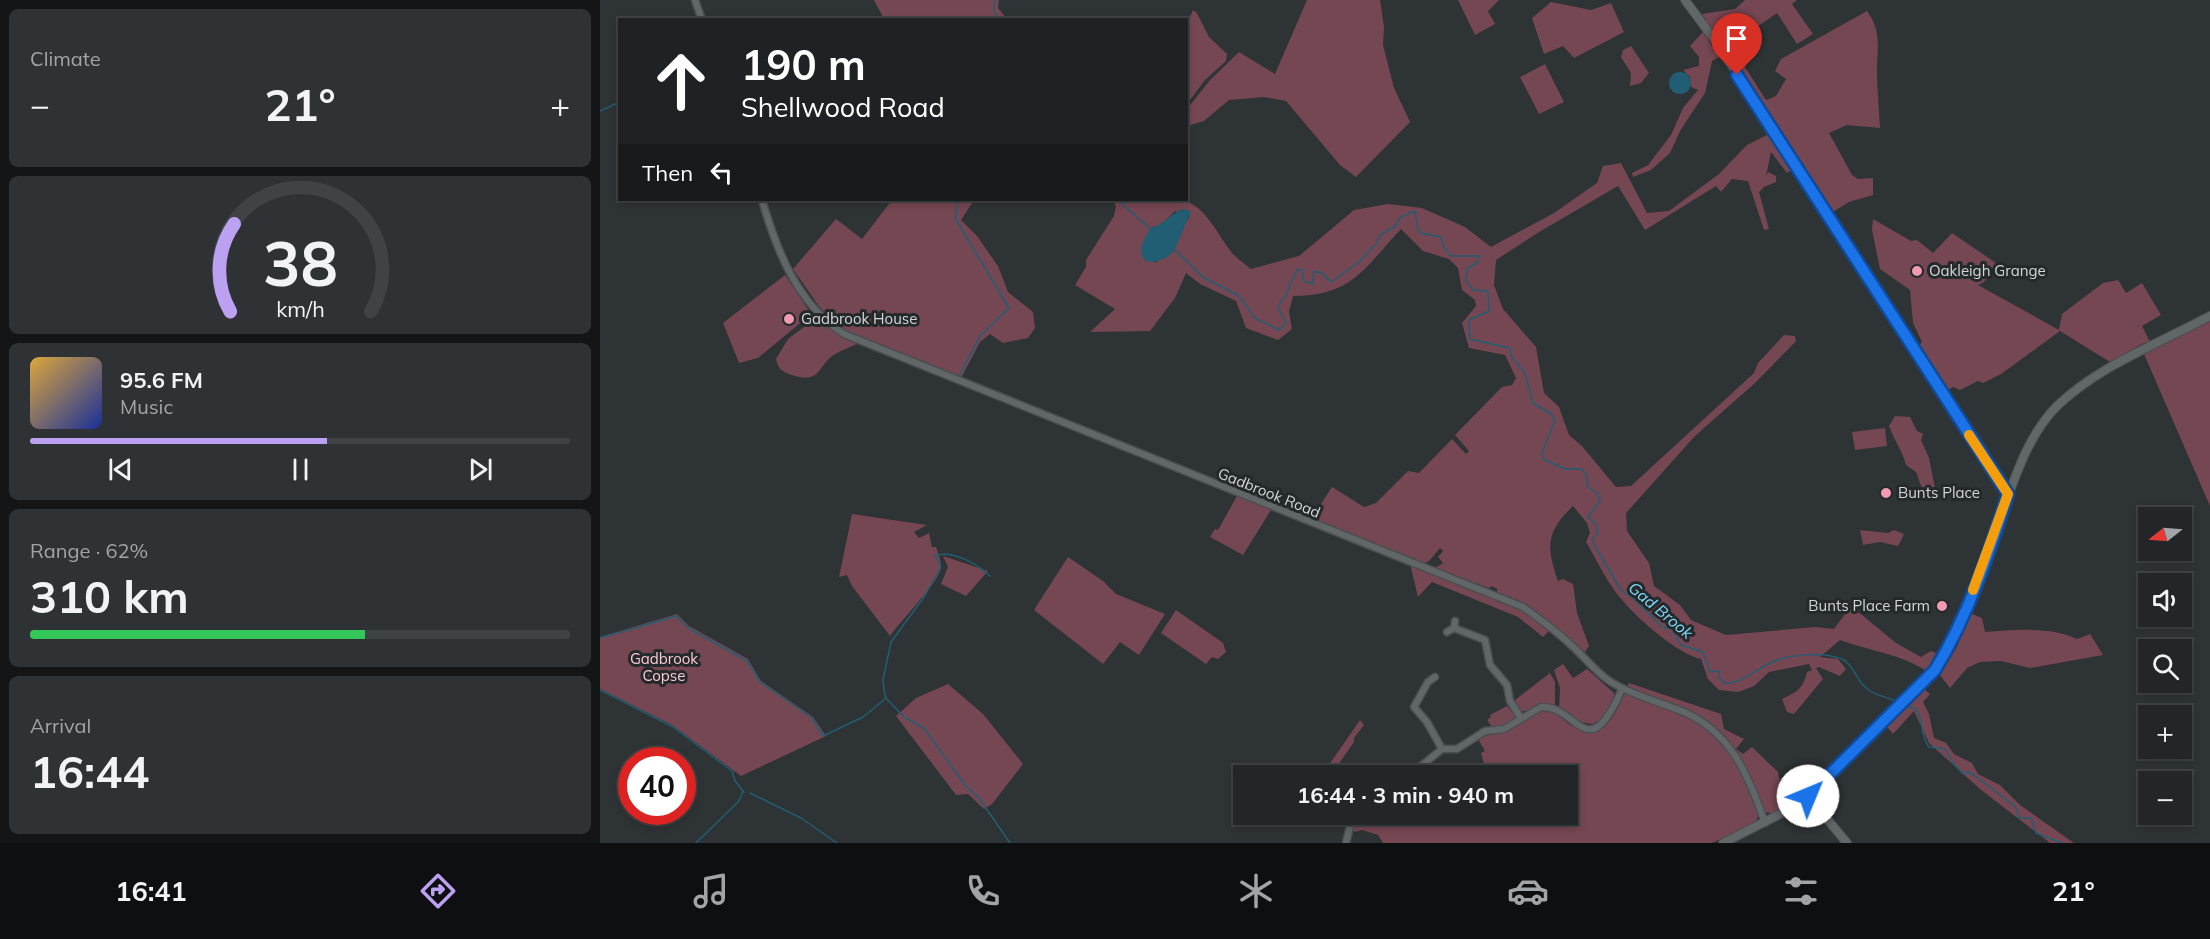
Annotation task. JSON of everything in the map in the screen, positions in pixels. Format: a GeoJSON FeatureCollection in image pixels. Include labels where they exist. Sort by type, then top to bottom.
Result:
{"type":"FeatureCollection","features":[{"type":"Feature","properties":{"kind":"street"},"geometry":{"type":"LineString","coordinates":[[695,0],[701,18]]}},
{"type":"Feature","properties":{"kind":"street"},"geometry":{"type":"LineString","coordinates":[[1684,0],[1717,43],[2008,494]]}},
{"type":"Feature","properties":{"kind":"street","name":"Gadbrook Road"},"geometry":{"type":"LineString","coordinates":[[762,201],[786,267],[817,312],[844,334],[1523,607],[1571,645],[1607,680],[1622,689],[1681,710],[1701,721],[1718,736],[1744,767],[1765,822]]}},
{"type":"Feature","properties":{"kind":"street"},"geometry":{"type":"LineString","coordinates":[[1723,843],[1792,808],[1808,796],[1935,670],[1949,647],[1980,574],[2008,494],[2036,432],[2063,401],[2112,366],[2210,316]]}},
{"type":"Feature","properties":{"kind":"street"},"geometry":{"type":"LineString","coordinates":[[1447,632],[1455,624],[1485,640],[1490,665],[1507,685],[1510,701],[1521,718]]}},
{"type":"Feature","properties":{"kind":"street"},"geometry":{"type":"LineString","coordinates":[[1436,677],[1428,682],[1414,707],[1427,722],[1442,749]]}},
{"type":"Feature","properties":{"kind":"street"},"geometry":{"type":"LineString","coordinates":[[1422,765],[1442,749],[1457,749],[1485,731],[1504,729],[1535,709],[1547,706],[1577,726],[1593,728],[1607,719],[1622,689]]}},
{"type":"Feature","properties":{"kind":"street"},"geometry":{"type":"LineString","coordinates":[[1808,796],[1847,843]]}},
{"type":"Feature","properties":{"kind":"street"},"geometry":{"type":"LineString","coordinates":[[1346,843],[1350,825]]}},
{"type":"Feature","properties":{"kind":"green space"},"geometry":{"type":"Polygon","coordinates":[[[874,0],[999,0],[998,8],[1006,18],[883,18],[874,0]]]}},
{"type":"Feature","properties":{"kind":"green space"},"geometry":{"type":"Polygon","coordinates":[[[1307,0],[1380,0],[1384,27],[1383,45],[1394,88],[1410,122],[1356,177],[1340,165],[1286,101],[1264,97],[1229,100],[1204,121],[1188,126],[1188,108],[1210,80],[1239,52],[1275,74],[1307,0]]]}},
{"type":"Feature","properties":{"kind":"green space"},"geometry":{"type":"Polygon","coordinates":[[[1458,0],[1499,0],[1488,11],[1495,24],[1475,35],[1458,0]]]}},
{"type":"Feature","properties":{"kind":"green space"},"geometry":{"type":"Polygon","coordinates":[[[1745,0],[1797,0],[1792,4],[1813,34],[1797,44],[1777,13],[1757,27],[1762,36],[1736,53],[1766,100],[1776,96],[1786,79],[1775,71],[1781,59],[1867,11],[1872,18],[1878,40],[1877,78],[1880,128],[1847,125],[1829,133],[1852,175],[1858,179],[1873,178],[1873,195],[1849,202],[1831,213],[1702,14],[1735,9],[1745,0]]]}},
{"type":"Feature","properties":{"kind":"green space"},"geometry":{"type":"Polygon","coordinates":[[[1551,2],[1591,10],[1611,3],[1624,32],[1574,58],[1563,46],[1544,54],[1532,18],[1551,2]]]}},
{"type":"Feature","properties":{"kind":"green space"},"geometry":{"type":"Polygon","coordinates":[[[1193,10],[1197,13],[1209,37],[1227,54],[1226,61],[1205,80],[1188,103],[1188,22],[1193,10]]]}},
{"type":"Feature","properties":{"kind":"green space"},"geometry":{"type":"Polygon","coordinates":[[[1703,32],[1719,57],[1712,61],[1705,93],[1680,131],[1670,153],[1651,170],[1633,177],[1632,173],[1648,165],[1671,135],[1683,108],[1698,90],[1691,87],[1690,77],[1683,70],[1699,66],[1699,57],[1690,46],[1703,32]]]}},
{"type":"Feature","properties":{"kind":"green space"},"geometry":{"type":"Polygon","coordinates":[[[1631,46],[1649,73],[1641,83],[1630,86],[1631,73],[1621,57],[1623,50],[1631,46]]]}},
{"type":"Feature","properties":{"kind":"green space"},"geometry":{"type":"Polygon","coordinates":[[[1545,64],[1564,102],[1539,114],[1520,77],[1545,64]]]}},
{"type":"Feature","properties":{"kind":"green space"},"geometry":{"type":"Polygon","coordinates":[[[1769,134],[1793,169],[1787,173],[1771,152],[1766,176],[1768,172],[1776,176],[1776,182],[1759,192],[1769,229],[1764,230],[1748,181],[1732,179],[1721,192],[1716,186],[1645,230],[1618,186],[1496,260],[1494,285],[1503,309],[1536,347],[1544,393],[1559,407],[1569,435],[1582,446],[1616,487],[1631,486],[1754,373],[1758,363],[1784,335],[1795,336],[1796,341],[1755,383],[1695,436],[1626,513],[1627,531],[1649,563],[1654,586],[1680,605],[1691,620],[1726,635],[1815,627],[1834,629],[1851,606],[1896,643],[1921,657],[1931,651],[1940,655],[1928,672],[1896,657],[1840,640],[1820,657],[1838,659],[1846,669],[1840,676],[1819,667],[1816,668],[1823,679],[1794,714],[1787,712],[1782,699],[1801,687],[1807,672],[1812,670],[1809,664],[1769,672],[1754,686],[1738,692],[1719,690],[1708,679],[1701,659],[1681,650],[1659,635],[1618,595],[1586,542],[1590,533],[1587,523],[1573,506],[1553,532],[1550,549],[1558,581],[1563,579],[1573,584],[1577,613],[1589,646],[1585,652],[1527,604],[1497,592],[1497,589],[1492,586],[1489,588],[1435,568],[1443,563],[1438,557],[1443,551],[1440,548],[1429,561],[1424,563],[1312,518],[1332,487],[1364,507],[1376,503],[1408,471],[1419,473],[1452,439],[1466,454],[1469,451],[1455,435],[1502,387],[1512,385],[1516,378],[1505,355],[1469,348],[1462,323],[1476,306],[1475,300],[1462,290],[1458,268],[1449,259],[1423,251],[1401,229],[1367,267],[1344,285],[1313,295],[1293,296],[1289,312],[1292,329],[1278,340],[1246,328],[1236,301],[1200,284],[1186,273],[1175,298],[1150,331],[1090,332],[1115,309],[1075,285],[1086,267],[1086,260],[1114,216],[1116,206],[1113,201],[1186,201],[1191,203],[1210,221],[1234,256],[1251,269],[1299,256],[1354,210],[1388,204],[1422,208],[1465,227],[1491,247],[1554,213],[1597,183],[1603,166],[1621,163],[1647,213],[1669,211],[1719,174],[1747,145],[1769,134]],[[1175,211],[1162,224],[1151,228],[1155,263],[1172,247],[1190,216],[1175,211]]]}},
{"type":"Feature","properties":{"kind":"green space"},"geometry":{"type":"Polygon","coordinates":[[[891,201],[973,201],[961,220],[977,236],[998,266],[1008,292],[1033,312],[1035,328],[1028,338],[1003,343],[990,334],[980,342],[961,378],[904,354],[896,354],[837,326],[818,305],[793,269],[836,219],[862,239],[891,201]]]}},
{"type":"Feature","properties":{"kind":"green space"},"geometry":{"type":"Polygon","coordinates":[[[1873,219],[1911,241],[1917,240],[1933,253],[1952,233],[1996,263],[1984,282],[1978,285],[2059,330],[2062,314],[2103,283],[2118,280],[2126,293],[2142,283],[2161,315],[2142,326],[2150,342],[2110,362],[2060,331],[2001,374],[1983,383],[1978,381],[1960,390],[1953,387],[1947,391],[1918,346],[1922,342],[1913,323],[1910,290],[1880,269],[1872,230],[1873,219]]]}},
{"type":"Feature","properties":{"kind":"green space"},"geometry":{"type":"Polygon","coordinates":[[[785,275],[811,314],[758,358],[739,363],[723,323],[785,275]]]}},
{"type":"Feature","properties":{"kind":"green space"},"geometry":{"type":"Polygon","coordinates":[[[813,320],[857,344],[829,358],[814,376],[802,377],[786,373],[779,368],[776,359],[788,339],[813,320]]]}},
{"type":"Feature","properties":{"kind":"green space"},"geometry":{"type":"Polygon","coordinates":[[[2210,320],[2210,506],[2144,354],[2210,320]]]}},
{"type":"Feature","properties":{"kind":"green space"},"geometry":{"type":"Polygon","coordinates":[[[1895,416],[1910,417],[1917,431],[1923,434],[1921,440],[1929,458],[1935,488],[1924,494],[1916,472],[1906,465],[1889,426],[1895,416]]]}},
{"type":"Feature","properties":{"kind":"green space"},"geometry":{"type":"Polygon","coordinates":[[[1885,428],[1887,446],[1855,450],[1852,432],[1885,428]]]}},
{"type":"Feature","properties":{"kind":"green space"},"geometry":{"type":"Polygon","coordinates":[[[1237,496],[1271,510],[1243,555],[1210,537],[1215,529],[1218,530],[1237,496]]]}},
{"type":"Feature","properties":{"kind":"green space"},"geometry":{"type":"Polygon","coordinates":[[[852,514],[927,525],[914,532],[919,538],[929,533],[932,547],[936,547],[941,566],[940,572],[920,601],[890,636],[852,586],[847,575],[839,577],[852,514]]]}},
{"type":"Feature","properties":{"kind":"green space"},"geometry":{"type":"Polygon","coordinates":[[[1860,530],[1888,533],[1894,530],[1904,534],[1898,546],[1880,542],[1863,545],[1860,530]]]}},
{"type":"Feature","properties":{"kind":"green space"},"geometry":{"type":"Polygon","coordinates":[[[943,556],[988,571],[966,596],[941,584],[948,567],[943,556]]]}},
{"type":"Feature","properties":{"kind":"green space"},"geometry":{"type":"Polygon","coordinates":[[[1068,557],[1103,581],[1116,594],[1165,614],[1139,655],[1120,642],[1103,664],[1034,610],[1068,557]]]}},
{"type":"Feature","properties":{"kind":"green space"},"geometry":{"type":"Polygon","coordinates":[[[1410,564],[1521,609],[1549,631],[1543,637],[1518,617],[1432,582],[1418,597],[1410,564]]]}},
{"type":"Feature","properties":{"kind":"green space"},"geometry":{"type":"Polygon","coordinates":[[[1176,610],[1223,643],[1226,652],[1218,659],[1212,657],[1206,664],[1161,633],[1176,610]]]}},
{"type":"Feature","properties":{"kind":"green space"},"geometry":{"type":"Polygon","coordinates":[[[1970,613],[1982,618],[1985,632],[2044,631],[2056,632],[2077,639],[2090,634],[2103,655],[2030,668],[2001,661],[1980,662],[1967,668],[1950,688],[1939,674],[1957,647],[1970,613]]]}},
{"type":"Feature","properties":{"kind":"green space","name":"Gadbrook Copse"},"geometry":{"type":"Polygon","coordinates":[[[677,614],[689,626],[748,659],[761,681],[813,717],[826,736],[741,776],[672,725],[600,689],[600,637],[677,614]]]}},
{"type":"Feature","properties":{"kind":"green space"},"geometry":{"type":"Polygon","coordinates":[[[1563,664],[1573,678],[1587,669],[1614,693],[1608,712],[1593,724],[1578,722],[1559,710],[1560,688],[1554,670],[1563,664]]]}},
{"type":"Feature","properties":{"kind":"green space"},"geometry":{"type":"Polygon","coordinates":[[[1550,673],[1555,682],[1555,705],[1541,704],[1527,711],[1520,711],[1515,700],[1550,673]]]}},
{"type":"Feature","properties":{"kind":"green space"},"geometry":{"type":"Polygon","coordinates":[[[1629,683],[1721,714],[1724,729],[1744,739],[1736,749],[1743,754],[1752,747],[1778,772],[1781,786],[1789,783],[1803,794],[1772,815],[1768,812],[1758,816],[1756,823],[1712,843],[1383,843],[1378,835],[1362,830],[1355,832],[1352,829],[1353,825],[1578,825],[1578,765],[1484,765],[1481,753],[1485,751],[1478,739],[1509,730],[1541,710],[1552,711],[1581,730],[1601,729],[1608,723],[1629,683]]]}},
{"type":"Feature","properties":{"kind":"green space"},"geometry":{"type":"Polygon","coordinates":[[[948,684],[983,714],[1023,764],[992,804],[984,809],[968,794],[956,795],[896,716],[916,698],[948,684]]]}},
{"type":"Feature","properties":{"kind":"green space"},"geometry":{"type":"Polygon","coordinates":[[[1924,689],[1930,694],[1923,702],[1929,714],[1934,738],[1946,743],[1954,754],[1972,763],[1978,774],[2000,785],[2020,805],[2074,843],[2050,843],[1980,789],[1929,743],[1914,711],[1893,734],[1886,726],[1924,689]]]}},
{"type":"Feature","properties":{"kind":"green space"},"geometry":{"type":"Polygon","coordinates":[[[1507,706],[1512,712],[1514,711],[1516,718],[1507,725],[1492,727],[1487,720],[1491,717],[1490,715],[1507,706]]]}},
{"type":"Feature","properties":{"kind":"green space"},"geometry":{"type":"Polygon","coordinates":[[[1360,720],[1364,725],[1354,738],[1354,742],[1338,765],[1329,765],[1360,720]]]}},
{"type":"Feature","properties":{"kind":"water"},"geometry":{"type":"Polygon","coordinates":[[[1680,72],[1688,75],[1691,83],[1688,91],[1680,94],[1672,91],[1669,83],[1672,75],[1680,72]]]}},
{"type":"Feature","properties":{"kind":"water"},"geometry":{"type":"Polygon","coordinates":[[[1183,209],[1190,211],[1190,215],[1172,253],[1158,261],[1144,259],[1141,249],[1151,228],[1183,209]]]}},
{"type":"Feature","properties":{"kind":"waterway","name":"Gad Brook"},"geometry":{"type":"LineString","coordinates":[[995,0],[994,10],[997,18]]}},
{"type":"Feature","properties":{"kind":"waterway"},"geometry":{"type":"LineString","coordinates":[[600,111],[618,103]]}},
{"type":"Feature","properties":{"kind":"waterway"},"geometry":{"type":"LineString","coordinates":[[958,378],[980,336],[1009,308],[955,218],[959,201]]}},
{"type":"Feature","properties":{"kind":"waterway","name":"Gad Brook"},"geometry":{"type":"LineString","coordinates":[[1118,201],[1152,230]]}},
{"type":"Feature","properties":{"kind":"waterway","name":"Gad Brook"},"geometry":{"type":"LineString","coordinates":[[1174,249],[1203,277],[1239,296],[1255,318],[1279,330],[1286,323],[1278,307],[1298,269],[1302,270],[1304,281],[1313,284],[1314,271],[1322,273],[1331,282],[1359,262],[1376,244],[1380,235],[1395,226],[1401,217],[1415,211],[1418,229],[1421,233],[1441,237],[1444,247],[1451,256],[1479,256],[1478,262],[1467,269],[1466,281],[1473,290],[1488,291],[1489,311],[1469,320],[1470,339],[1509,348],[1512,357],[1525,373],[1533,403],[1551,414],[1555,420],[1542,453],[1543,459],[1565,469],[1582,469],[1587,476],[1587,486],[1598,494],[1600,501],[1588,517],[1596,525],[1598,533],[1593,538],[1594,545],[1621,590],[1633,598],[1662,627],[1672,629],[1681,645],[1703,652],[1710,672],[1719,671],[1719,677],[1724,683],[1742,679],[1778,660],[1795,656],[1822,655],[1843,660],[1850,665],[1867,688],[1896,701]]}},
{"type":"Feature","properties":{"kind":"waterway"},"geometry":{"type":"LineString","coordinates":[[990,576],[958,556],[935,555],[941,567],[924,597],[891,642],[883,680],[886,698],[904,717],[924,728],[965,785],[979,798],[1010,843]]}},
{"type":"Feature","properties":{"kind":"waterway"},"geometry":{"type":"LineString","coordinates":[[600,638],[676,616],[688,628],[747,661],[760,682],[812,718],[823,736],[863,717],[885,699]]}},
{"type":"Feature","properties":{"kind":"waterway"},"geometry":{"type":"LineString","coordinates":[[600,690],[673,727],[732,771],[735,781],[744,792]]}},
{"type":"Feature","properties":{"kind":"waterway","name":"Gad Brook"},"geometry":{"type":"LineString","coordinates":[[1908,707],[1916,709],[1924,738],[1929,747],[1945,749],[1963,774],[1968,772],[1975,776],[2015,806],[2019,818],[2031,818],[2036,833],[2062,843]]}},
{"type":"Feature","properties":{"kind":"waterway"},"geometry":{"type":"LineString","coordinates":[[696,843],[739,801],[743,791]]}},
{"type":"Feature","properties":{"kind":"waterway"},"geometry":{"type":"LineString","coordinates":[[750,793],[801,818],[837,843]]}},
{"type":"Feature","properties":{"kind":"slow traffic"},"geometry":{"type":"LineString","coordinates":[[1969,435],[2008,494],[1985,563],[1973,590]]}},
{"type":"Feature","properties":{"kind":"place","name":"Oakleigh Grange"},"geometry":{"type":"Point","coordinates":[1917,271]}},
{"type":"Feature","properties":{"kind":"place","name":"Gadbrook House"},"geometry":{"type":"Point","coordinates":[789,319]}},
{"type":"Feature","properties":{"kind":"place","name":"Bunts Place"},"geometry":{"type":"Point","coordinates":[1886,493]}},
{"type":"Feature","properties":{"kind":"place","name":"Bunts Place Farm"},"geometry":{"type":"Point","coordinates":[1942,606]}},
{"type":"Feature","properties":{"kind":"route"},"geometry":{"type":"LineString","coordinates":[[1737,75],[2008,494],[1978,579],[1949,647],[1935,670],[1808,796]]}}]}
